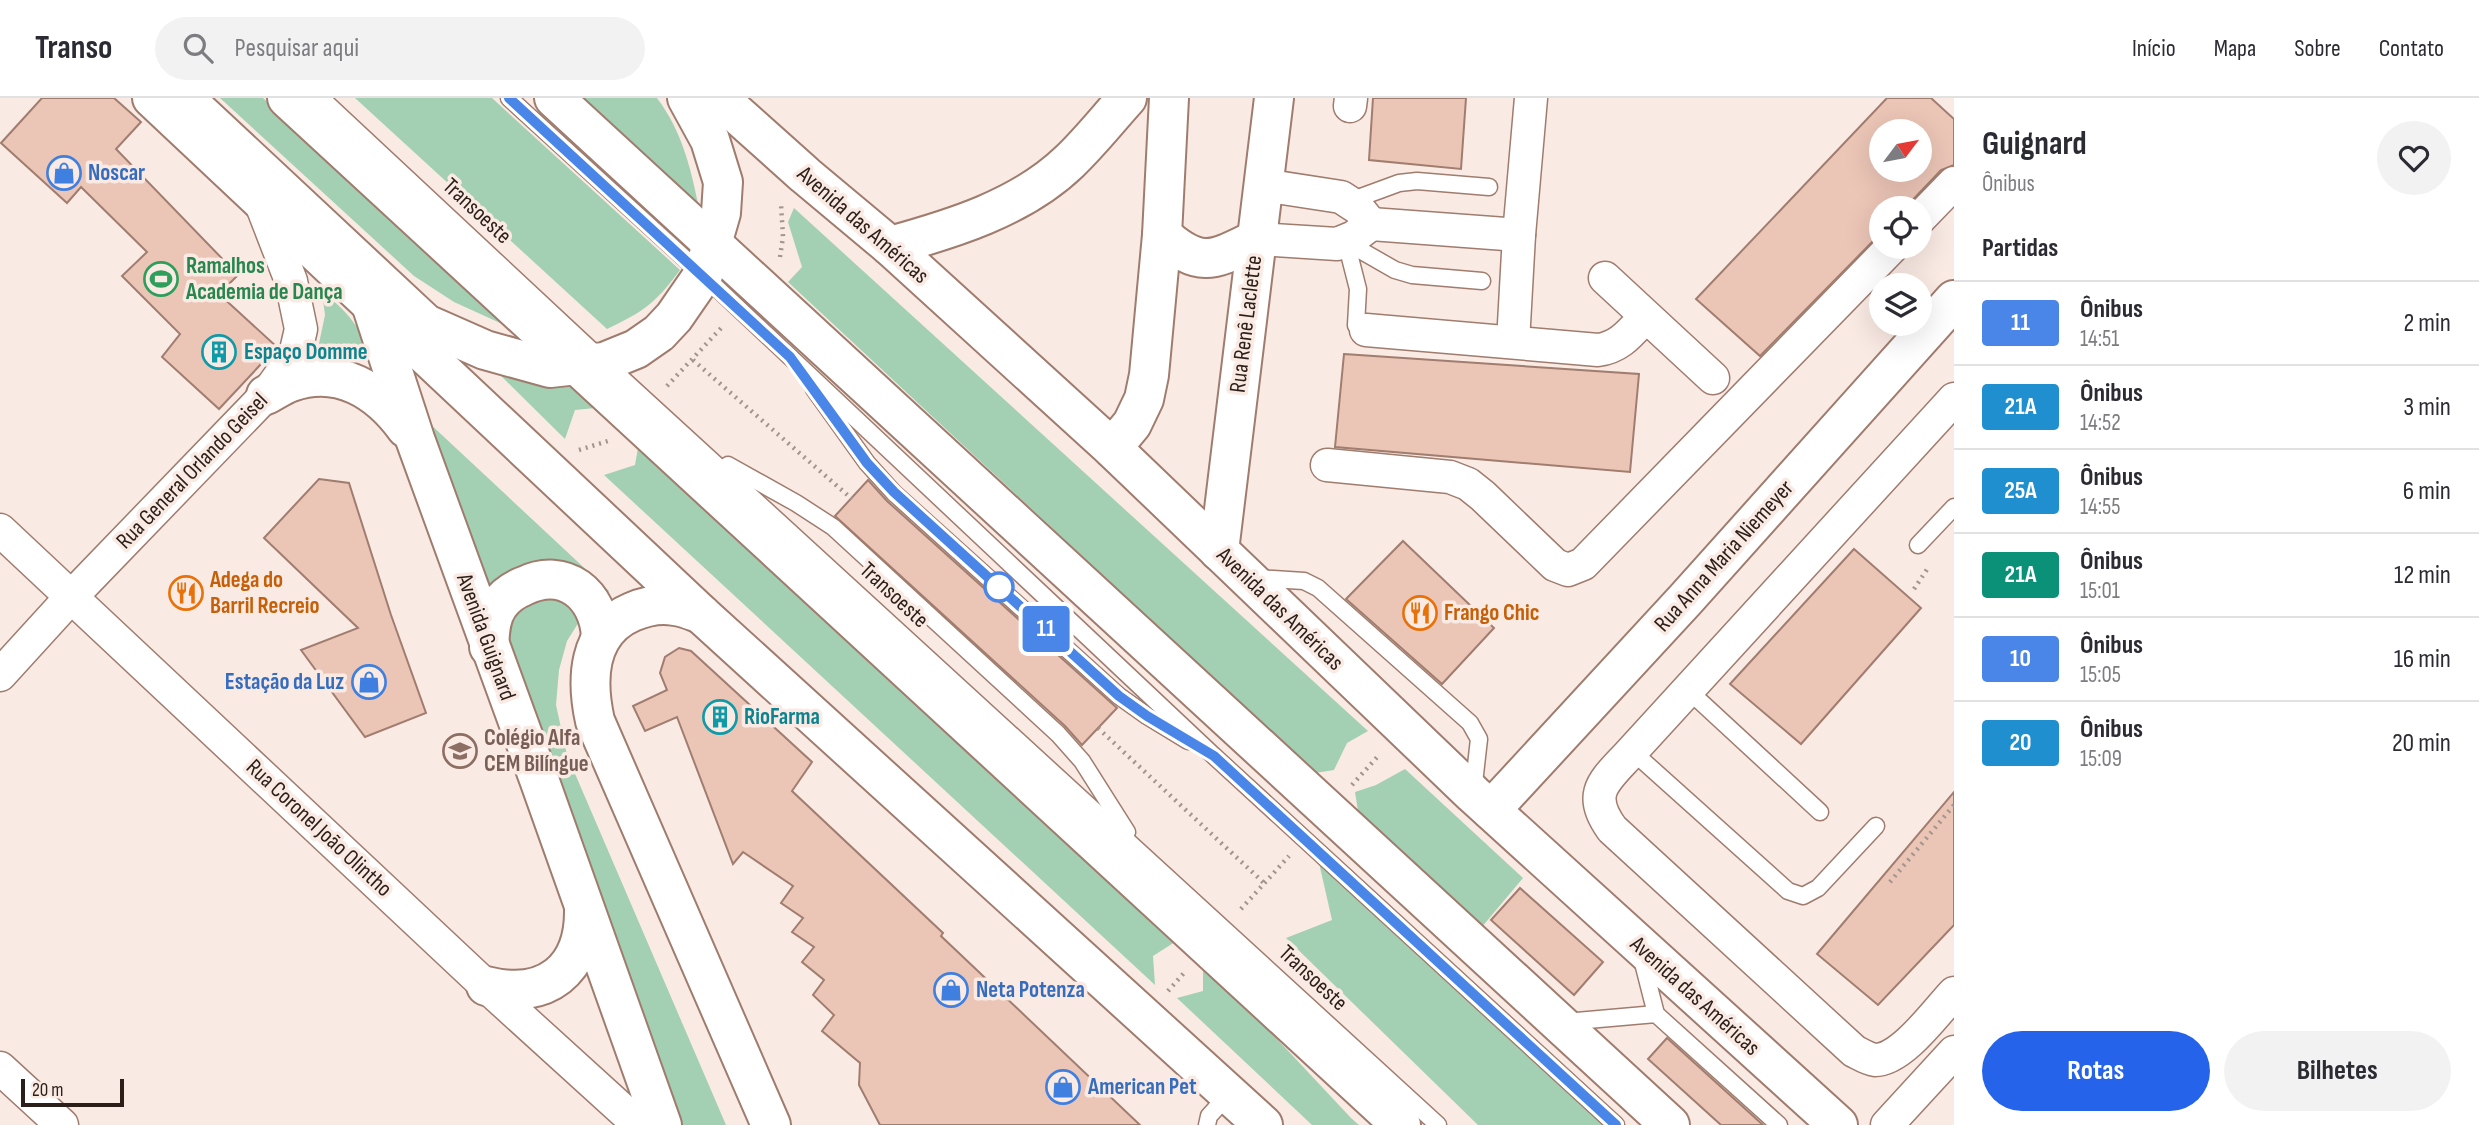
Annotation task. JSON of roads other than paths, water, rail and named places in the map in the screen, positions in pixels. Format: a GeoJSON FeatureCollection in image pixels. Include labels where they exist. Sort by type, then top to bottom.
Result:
{"type":"FeatureCollection","features":[{"type":"Feature","properties":{"kind":"main road"},"geometry":{"type":"LineString","coordinates":[[152,98],[701,614],[1263,1125]]}},
{"type":"Feature","properties":{"kind":"main road"},"geometry":{"type":"LineString","coordinates":[[184,98],[426,324],[485,350],[551,368],[592,364],[636,349],[659,333],[674,317],[708,260],[721,213],[723,182],[710,140],[687,98]]}},
{"type":"Feature","properties":{"kind":"main road"},"geometry":{"type":"LineString","coordinates":[[287,98],[592,364],[1401,1125]]}},
{"type":"Feature","properties":{"kind":"main road"},"geometry":{"type":"LineString","coordinates":[[554,98],[708,260],[1670,1125]]}},
{"type":"Feature","properties":{"kind":"main road","name":"Avenida das Américas"},"geometry":{"type":"LineString","coordinates":[[719,98],[890,247],[1112,448],[1482,802],[1838,1125]]}},
{"type":"Feature","properties":{"kind":"main road"},"geometry":{"type":"LineString","coordinates":[[890,247],[946,231],[1005,205],[1038,186],[1068,163],[1127,98]]}},
{"type":"Feature","properties":{"kind":"main road"},"geometry":{"type":"LineString","coordinates":[[1112,448],[1132,424],[1144,399],[1149,375],[1162,235],[1169,98]]}},
{"type":"Feature","properties":{"kind":"main road","name":"Rua Renê Laclette"},"geometry":{"type":"LineString","coordinates":[[1219,551],[1274,98]]}},
{"type":"Feature","properties":{"kind":"main road"},"geometry":{"type":"LineString","coordinates":[[1162,235],[1180,252],[1200,259],[1220,256],[1257,239]]}},
{"type":"Feature","properties":{"kind":"main road","name":"Rua Anna Maria Niemeyer"},"geometry":{"type":"LineString","coordinates":[[1482,802],[1685,600],[1954,300]]}},
{"type":"Feature","properties":{"kind":"main road","name":"Avenida Guignard"},"geometry":{"type":"LineString","coordinates":[[371,305],[415,439],[662,1125]]}},
{"type":"Feature","properties":{"kind":"main road"},"geometry":{"type":"LineString","coordinates":[[266,395],[291,382],[319,377],[347,380],[373,392],[394,411],[415,439]]}},
{"type":"Feature","properties":{"kind":"main road"},"geometry":{"type":"LineString","coordinates":[[489,647],[491,625],[498,606],[513,591],[535,580],[556,579],[575,586],[591,602],[600,621],[601,637]]}},
{"type":"Feature","properties":{"kind":"main road"},"geometry":{"type":"LineString","coordinates":[[701,614],[675,606],[647,606],[624,615],[601,637],[591,666],[589,692],[595,721],[771,1125]]}},
{"type":"Feature","properties":{"kind":"main road"},"geometry":{"type":"LineString","coordinates":[[486,986],[507,991],[529,990],[549,982],[565,969],[578,951],[585,930],[584,909]]}},
{"type":"Feature","properties":{"kind":"street"},"geometry":{"type":"LineString","coordinates":[[1513,342],[1531,98]]}},
{"type":"Feature","properties":{"kind":"street"},"geometry":{"type":"LineString","coordinates":[[1932,206],[1954,183]]}},
{"type":"Feature","properties":{"kind":"street"},"geometry":{"type":"LineString","coordinates":[[1263,185],[1341,197],[1356,222]]}},
{"type":"Feature","properties":{"kind":"street","name":"Rua General Orlando Geisel"},"geometry":{"type":"LineString","coordinates":[[0,675],[72,596],[266,395],[295,355],[301,329],[291,281],[258,196]]}},
{"type":"Feature","properties":{"kind":"street"},"geometry":{"type":"LineString","coordinates":[[1356,222],[1519,236]]}},
{"type":"Feature","properties":{"kind":"street"},"geometry":{"type":"LineString","coordinates":[[1257,239],[1337,244],[1356,222]]}},
{"type":"Feature","properties":{"kind":"street"},"geometry":{"type":"LineString","coordinates":[[1327,465],[1450,477],[1468,484],[1555,565],[1568,570],[1583,564],[1880,259]]}},
{"type":"Feature","properties":{"kind":"street"},"geometry":{"type":"LineString","coordinates":[[1605,278],[1713,378]]}},
{"type":"Feature","properties":{"kind":"street"},"geometry":{"type":"LineString","coordinates":[[1366,330],[1598,350],[1611,348],[1622,342],[1646,317]]}},
{"type":"Feature","properties":{"kind":"street"},"geometry":{"type":"LineString","coordinates":[[1954,399],[1632,751],[1605,782],[1598,797],[1602,815],[1612,829],[1854,1051],[1872,1060],[1888,1058],[1905,1046],[1954,993]]}},
{"type":"Feature","properties":{"kind":"street","name":"Rua Coronel João Olintho"},"geometry":{"type":"LineString","coordinates":[[0,530],[486,986],[639,1125]]}},
{"type":"Feature","properties":{"kind":"street"},"geometry":{"type":"LineString","coordinates":[[1887,1125],[1954,1052]]}},
{"type":"Feature","properties":{"kind":"street"},"geometry":{"type":"LineString","coordinates":[[0,1068],[62,1125]]}},
{"type":"Feature","properties":{"kind":"lane","name":"Transoeste"},"geometry":{"type":"LineString","coordinates":[[321,98],[592,364],[707,454],[1438,1125]]}},
{"type":"Feature","properties":{"kind":"lane"},"geometry":{"type":"LineString","coordinates":[[509,98],[708,260],[790,357],[867,463],[894,492],[1119,696],[1214,756]]}},
{"type":"Feature","properties":{"kind":"lane"},"geometry":{"type":"LineString","coordinates":[[1366,330],[1356,325],[1356,222],[1399,183],[1417,181],[1489,187]]}},
{"type":"Feature","properties":{"kind":"lane"},"geometry":{"type":"LineString","coordinates":[[1356,222],[1395,270],[1412,275],[1482,281]]}},
{"type":"Feature","properties":{"kind":"lane"},"geometry":{"type":"LineString","coordinates":[[790,357],[1214,756],[1616,1125]]}},
{"type":"Feature","properties":{"kind":"lane"},"geometry":{"type":"LineString","coordinates":[[707,454],[796,503],[833,527],[1017,696],[1058,734],[1082,761],[1139,851]]}},
{"type":"Feature","properties":{"kind":"lane"},"geometry":{"type":"LineString","coordinates":[[1918,545],[1954,507]]}},
{"type":"Feature","properties":{"kind":"lane"},"geometry":{"type":"LineString","coordinates":[[1688,690],[1820,812]]}},
{"type":"Feature","properties":{"kind":"lane"},"geometry":{"type":"LineString","coordinates":[[1632,751],[1788,891],[1804,896],[1818,888],[1876,826]]}},
{"type":"Feature","properties":{"kind":"lane"},"geometry":{"type":"LineString","coordinates":[[1639,944],[1656,1014],[1779,1125]]}},
{"type":"Feature","properties":{"kind":"lane"},"geometry":{"type":"LineString","coordinates":[[1559,1023],[1656,1014]]}},
{"type":"Feature","properties":{"kind":"lane"},"geometry":{"type":"LineString","coordinates":[[1207,1125],[1209,1116],[1229,1094]]}},
{"type":"Feature","properties":{"kind":"place","name":"Noscar"},"geometry":{"type":"Point","coordinates":[64,173]}},
{"type":"Feature","properties":{"kind":"place","name":"Ramalhos Academia de Dança"},"geometry":{"type":"Point","coordinates":[161,279]}},
{"type":"Feature","properties":{"kind":"place","name":"Espaço Domme"},"geometry":{"type":"Point","coordinates":[219,352]}},
{"type":"Feature","properties":{"kind":"place","name":"Adega do Barril Recreio"},"geometry":{"type":"Point","coordinates":[186,593]}},
{"type":"Feature","properties":{"kind":"place","name":"Frango Chic"},"geometry":{"type":"Point","coordinates":[1420,613]}},
{"type":"Feature","properties":{"kind":"place","name":"Estação da Luz"},"geometry":{"type":"Point","coordinates":[369,682]}},
{"type":"Feature","properties":{"kind":"place","name":"RioFarma"},"geometry":{"type":"Point","coordinates":[720,717]}},
{"type":"Feature","properties":{"kind":"place","name":"Colégio Alfa CEM Bilíngue"},"geometry":{"type":"Point","coordinates":[460,751]}},
{"type":"Feature","properties":{"kind":"place","name":"Neta Potenza"},"geometry":{"type":"Point","coordinates":[951,990]}},
{"type":"Feature","properties":{"kind":"place","name":"American Pet"},"geometry":{"type":"Point","coordinates":[1063,1087]}}]}
